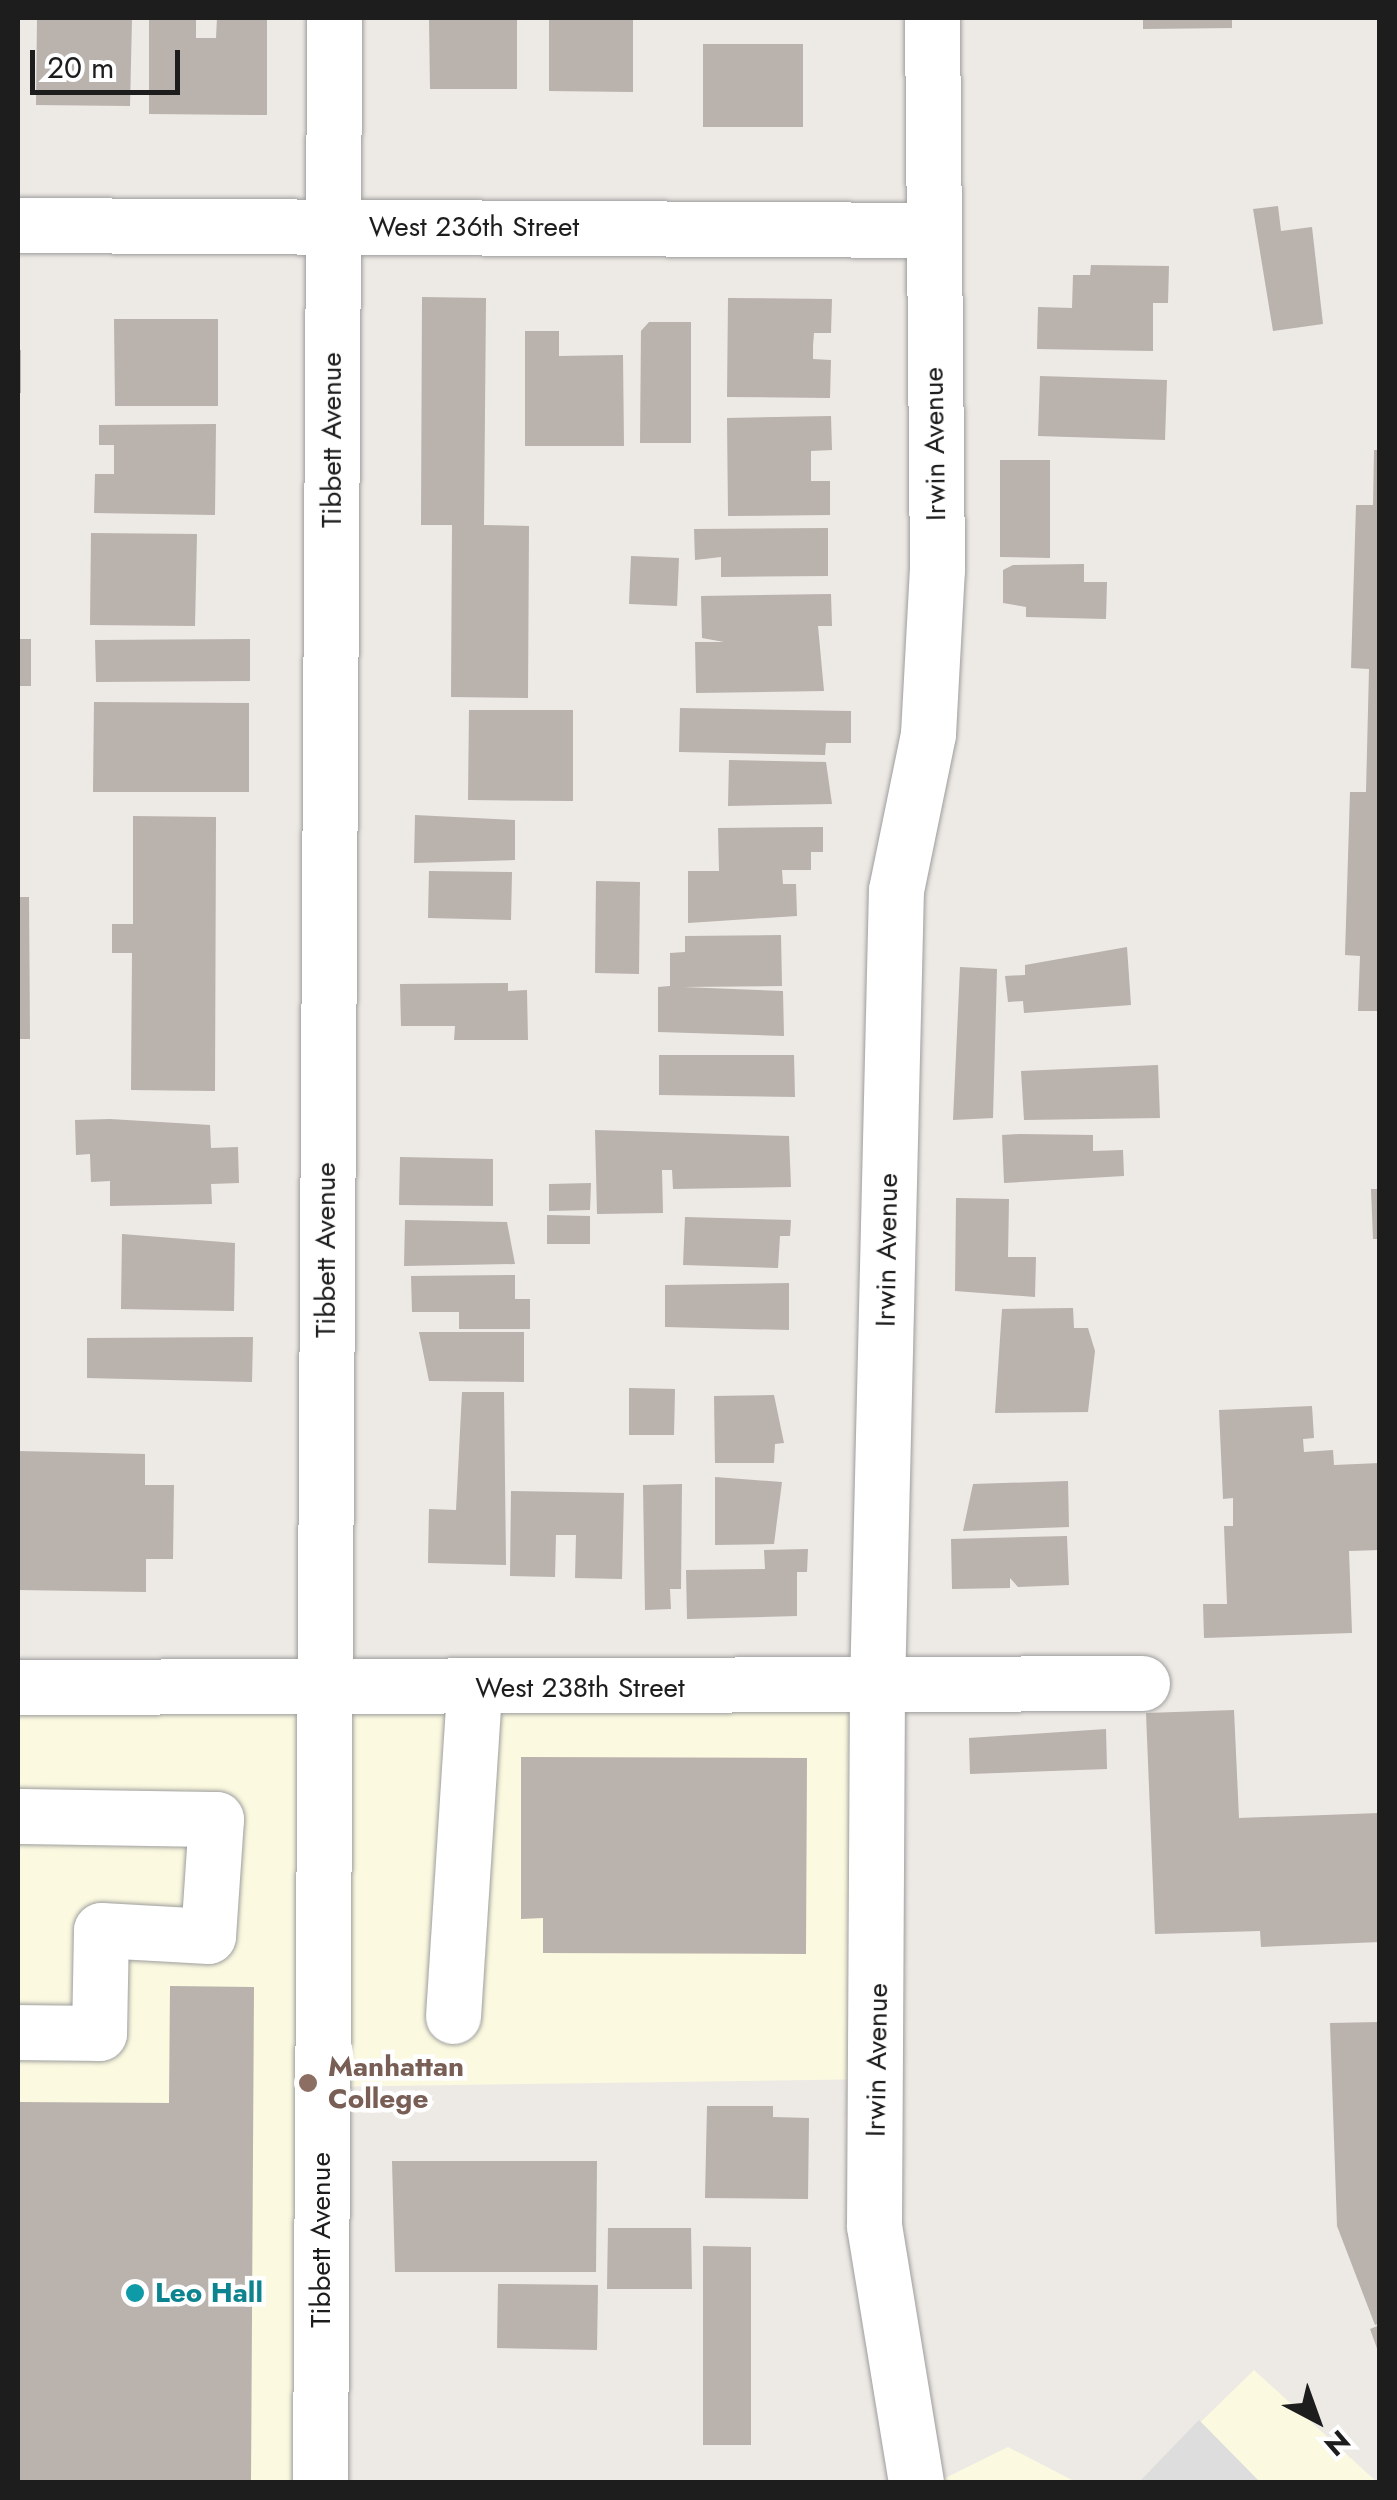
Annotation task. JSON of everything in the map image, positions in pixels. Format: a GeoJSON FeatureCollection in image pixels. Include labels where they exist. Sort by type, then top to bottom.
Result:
{"type":"FeatureCollection","features":[{"type":"Feature","properties":{"kind":"street","name":"Tibbett Avenue"},"geometry":{"type":"LineString","coordinates":[[320,2482],[334,18]]}},
{"type":"Feature","properties":{"kind":"street","name":"Irwin Avenue"},"geometry":{"type":"LineString","coordinates":[[916,2482],[874,2226],[877,1688],[896,890],[928,734],[937,570],[930,230],[932,18]]}},
{"type":"Feature","properties":{"kind":"street","name":"West 236th Street"},"geometry":{"type":"LineString","coordinates":[[18,225],[930,230]]}},
{"type":"Feature","properties":{"kind":"street","name":"West 238th Street"},"geometry":{"type":"LineString","coordinates":[[18,1687],[877,1688],[1142,1683]]}},
{"type":"Feature","properties":{"kind":"street"},"geometry":{"type":"LineString","coordinates":[[453,2016],[474,1688]]}},
{"type":"Feature","properties":{"kind":"street"},"geometry":{"type":"LineString","coordinates":[[18,1816],[216,1819],[208,1936],[101,1930],[98,2034],[18,2032]]}},
{"type":"Feature","properties":{"kind":"shaded area","name":"Manhattan College"},"geometry":{"type":"Polygon","coordinates":[[[18,1687],[877,1688],[877,2079],[322,2087],[320,2482],[18,2482],[18,1687]]]}},
{"type":"Feature","properties":{"kind":"shaded area"},"geometry":{"type":"Polygon","coordinates":[[[1254,2370],[1377,2482],[1139,2482],[1254,2370]]]}},
{"type":"Feature","properties":{"kind":"shaded area"},"geometry":{"type":"Polygon","coordinates":[[[1199,2420],[1260,2482],[1139,2482],[1199,2420]]]}},
{"type":"Feature","properties":{"kind":"shaded area"},"geometry":{"type":"Polygon","coordinates":[[[1008,2447],[1076,2482],[937,2482],[1008,2447]]]}},
{"type":"Feature","properties":{"kind":"building"},"geometry":{"type":"Polygon","coordinates":[[[37,18],[132,18],[130,106],[36,105],[37,18]]]}},
{"type":"Feature","properties":{"kind":"building"},"geometry":{"type":"Polygon","coordinates":[[[149,18],[196,18],[196,38],[216,38],[217,18],[267,18],[267,115],[149,114],[149,18]]]}},
{"type":"Feature","properties":{"kind":"building"},"geometry":{"type":"Polygon","coordinates":[[[429,18],[517,18],[517,89],[430,89],[429,18]]]}},
{"type":"Feature","properties":{"kind":"building"},"geometry":{"type":"Polygon","coordinates":[[[549,18],[633,18],[633,92],[549,91],[549,18]]]}},
{"type":"Feature","properties":{"kind":"building"},"geometry":{"type":"Polygon","coordinates":[[[1143,18],[1232,18],[1232,28],[1143,29],[1143,18]]]}},
{"type":"Feature","properties":{"kind":"building"},"geometry":{"type":"Polygon","coordinates":[[[703,44],[803,44],[803,127],[703,127],[703,44]]]}},
{"type":"Feature","properties":{"kind":"building"},"geometry":{"type":"Polygon","coordinates":[[[1278,206],[1281,231],[1312,227],[1323,324],[1273,331],[1253,209],[1278,206]]]}},
{"type":"Feature","properties":{"kind":"building"},"geometry":{"type":"Polygon","coordinates":[[[1091,265],[1169,266],[1168,303],[1153,303],[1153,351],[1037,349],[1038,307],[1072,308],[1073,275],[1090,275],[1091,265]]]}},
{"type":"Feature","properties":{"kind":"building"},"geometry":{"type":"Polygon","coordinates":[[[422,297],[486,298],[484,525],[529,526],[528,698],[451,697],[452,525],[421,525],[422,297]]]}},
{"type":"Feature","properties":{"kind":"building"},"geometry":{"type":"Polygon","coordinates":[[[728,298],[832,299],[831,333],[814,333],[813,346],[813,359],[831,360],[830,398],[727,397],[728,298]]]}},
{"type":"Feature","properties":{"kind":"building"},"geometry":{"type":"Polygon","coordinates":[[[114,319],[218,319],[218,406],[115,406],[114,319]]]}},
{"type":"Feature","properties":{"kind":"building"},"geometry":{"type":"Polygon","coordinates":[[[649,322],[691,322],[691,443],[640,443],[641,331],[649,322]]]}},
{"type":"Feature","properties":{"kind":"building"},"geometry":{"type":"Polygon","coordinates":[[[525,331],[559,331],[559,356],[623,355],[624,446],[525,446],[525,331]]]}},
{"type":"Feature","properties":{"kind":"building"},"geometry":{"type":"Polygon","coordinates":[[[21,350],[21,393],[18,393],[21,350]]]}},
{"type":"Feature","properties":{"kind":"building"},"geometry":{"type":"Polygon","coordinates":[[[1040,376],[1167,380],[1165,440],[1038,436],[1040,376]]]}},
{"type":"Feature","properties":{"kind":"building"},"geometry":{"type":"Polygon","coordinates":[[[831,416],[832,450],[811,451],[811,481],[830,481],[830,515],[728,516],[727,418],[831,416]]]}},
{"type":"Feature","properties":{"kind":"building"},"geometry":{"type":"Polygon","coordinates":[[[216,424],[215,515],[94,513],[95,474],[114,474],[114,445],[99,445],[99,425],[216,424]]]}},
{"type":"Feature","properties":{"kind":"building"},"geometry":{"type":"Polygon","coordinates":[[[1374,450],[1380,450],[1380,1011],[1358,1011],[1360,956],[1345,955],[1350,792],[1366,792],[1369,669],[1351,668],[1356,505],[1373,505],[1374,450]]]}},
{"type":"Feature","properties":{"kind":"building"},"geometry":{"type":"Polygon","coordinates":[[[1000,460],[1050,460],[1050,558],[1000,557],[1000,460]]]}},
{"type":"Feature","properties":{"kind":"building"},"geometry":{"type":"Polygon","coordinates":[[[828,528],[828,576],[721,577],[721,557],[695,560],[694,529],[828,528]]]}},
{"type":"Feature","properties":{"kind":"building"},"geometry":{"type":"Polygon","coordinates":[[[91,533],[197,534],[195,626],[90,625],[91,533]]]}},
{"type":"Feature","properties":{"kind":"building"},"geometry":{"type":"Polygon","coordinates":[[[631,556],[679,558],[677,606],[629,604],[631,556]]]}},
{"type":"Feature","properties":{"kind":"building"},"geometry":{"type":"Polygon","coordinates":[[[1084,564],[1084,582],[1107,582],[1106,619],[1026,617],[1026,607],[1003,603],[1003,570],[1013,565],[1084,564]]]}},
{"type":"Feature","properties":{"kind":"building"},"geometry":{"type":"Polygon","coordinates":[[[831,594],[832,626],[818,626],[824,691],[696,693],[695,642],[724,642],[702,638],[701,596],[831,594]]]}},
{"type":"Feature","properties":{"kind":"building"},"geometry":{"type":"Polygon","coordinates":[[[18,639],[31,639],[31,686],[18,686],[18,639]]]}},
{"type":"Feature","properties":{"kind":"building"},"geometry":{"type":"Polygon","coordinates":[[[250,639],[250,681],[96,682],[95,640],[250,639]]]}},
{"type":"Feature","properties":{"kind":"building"},"geometry":{"type":"Polygon","coordinates":[[[94,702],[249,703],[249,792],[93,792],[94,702]]]}},
{"type":"Feature","properties":{"kind":"building"},"geometry":{"type":"Polygon","coordinates":[[[680,708],[851,711],[851,743],[826,743],[825,755],[679,752],[680,708]]]}},
{"type":"Feature","properties":{"kind":"building"},"geometry":{"type":"Polygon","coordinates":[[[469,710],[573,710],[573,801],[468,800],[469,710]]]}},
{"type":"Feature","properties":{"kind":"building"},"geometry":{"type":"Polygon","coordinates":[[[729,760],[826,762],[832,804],[728,806],[729,760]]]}},
{"type":"Feature","properties":{"kind":"building"},"geometry":{"type":"Polygon","coordinates":[[[415,815],[515,820],[515,860],[414,863],[415,815]]]}},
{"type":"Feature","properties":{"kind":"building"},"geometry":{"type":"Polygon","coordinates":[[[133,816],[216,817],[215,1091],[131,1090],[132,953],[112,953],[112,924],[133,924],[133,816]]]}},
{"type":"Feature","properties":{"kind":"building"},"geometry":{"type":"Polygon","coordinates":[[[823,827],[823,852],[811,852],[811,870],[782,870],[783,884],[796,884],[797,916],[688,923],[688,871],[719,871],[718,828],[823,827]]]}},
{"type":"Feature","properties":{"kind":"building"},"geometry":{"type":"Polygon","coordinates":[[[429,871],[512,872],[511,920],[428,918],[429,871]]]}},
{"type":"Feature","properties":{"kind":"building"},"geometry":{"type":"Polygon","coordinates":[[[596,881],[640,882],[639,974],[595,973],[596,881]]]}},
{"type":"Feature","properties":{"kind":"building"},"geometry":{"type":"Polygon","coordinates":[[[18,897],[29,897],[30,1039],[18,1039],[18,897]]]}},
{"type":"Feature","properties":{"kind":"building"},"geometry":{"type":"Polygon","coordinates":[[[781,935],[782,986],[683,987],[783,991],[784,1036],[658,1032],[658,987],[670,986],[670,953],[685,952],[685,936],[781,935]]]}},
{"type":"Feature","properties":{"kind":"building"},"geometry":{"type":"Polygon","coordinates":[[[1127,947],[1131,1005],[1024,1013],[1023,1001],[1008,1002],[1005,976],[1025,975],[1025,965],[1127,947]]]}},
{"type":"Feature","properties":{"kind":"building"},"geometry":{"type":"Polygon","coordinates":[[[960,967],[997,969],[993,1118],[953,1120],[960,967]]]}},
{"type":"Feature","properties":{"kind":"building"},"geometry":{"type":"Polygon","coordinates":[[[508,983],[508,991],[527,990],[528,1040],[454,1040],[455,1026],[401,1026],[400,984],[508,983]]]}},
{"type":"Feature","properties":{"kind":"building"},"geometry":{"type":"Polygon","coordinates":[[[659,1055],[794,1055],[795,1097],[659,1095],[659,1055]]]}},
{"type":"Feature","properties":{"kind":"building"},"geometry":{"type":"Polygon","coordinates":[[[1158,1065],[1160,1118],[1024,1120],[1021,1071],[1158,1065]]]}},
{"type":"Feature","properties":{"kind":"building"},"geometry":{"type":"Polygon","coordinates":[[[75,1120],[210,1125],[211,1148],[238,1147],[239,1183],[211,1184],[212,1204],[110,1206],[110,1181],[91,1182],[90,1154],[76,1155],[75,1120]]]}},
{"type":"Feature","properties":{"kind":"building"},"geometry":{"type":"Polygon","coordinates":[[[595,1130],[789,1136],[791,1187],[673,1189],[672,1170],[662,1170],[663,1213],[597,1214],[595,1130]]]}},
{"type":"Feature","properties":{"kind":"building"},"geometry":{"type":"Polygon","coordinates":[[[1002,1135],[1093,1135],[1093,1151],[1123,1150],[1124,1176],[1004,1183],[1002,1135]]]}},
{"type":"Feature","properties":{"kind":"building"},"geometry":{"type":"Polygon","coordinates":[[[400,1157],[493,1159],[493,1206],[399,1205],[400,1157]]]}},
{"type":"Feature","properties":{"kind":"building"},"geometry":{"type":"Polygon","coordinates":[[[591,1183],[590,1210],[549,1211],[549,1184],[591,1183]]]}},
{"type":"Feature","properties":{"kind":"building"},"geometry":{"type":"Polygon","coordinates":[[[1371,1189],[1380,1189],[1380,1239],[1373,1239],[1371,1189]]]}},
{"type":"Feature","properties":{"kind":"building"},"geometry":{"type":"Polygon","coordinates":[[[956,1198],[1009,1199],[1008,1257],[1036,1257],[1035,1297],[955,1291],[956,1198]]]}},
{"type":"Feature","properties":{"kind":"building"},"geometry":{"type":"Polygon","coordinates":[[[547,1215],[590,1216],[590,1244],[547,1244],[547,1215]]]}},
{"type":"Feature","properties":{"kind":"building"},"geometry":{"type":"Polygon","coordinates":[[[685,1217],[791,1220],[790,1236],[780,1236],[778,1268],[683,1265],[685,1217]]]}},
{"type":"Feature","properties":{"kind":"building"},"geometry":{"type":"Polygon","coordinates":[[[405,1220],[507,1222],[515,1264],[404,1266],[405,1220]]]}},
{"type":"Feature","properties":{"kind":"building"},"geometry":{"type":"Polygon","coordinates":[[[122,1234],[235,1243],[234,1311],[121,1309],[122,1234]]]}},
{"type":"Feature","properties":{"kind":"building"},"geometry":{"type":"Polygon","coordinates":[[[515,1275],[515,1299],[530,1299],[530,1329],[459,1329],[459,1312],[412,1312],[411,1276],[515,1275]]]}},
{"type":"Feature","properties":{"kind":"building"},"geometry":{"type":"Polygon","coordinates":[[[789,1283],[789,1330],[665,1327],[665,1285],[789,1283]]]}},
{"type":"Feature","properties":{"kind":"building"},"geometry":{"type":"Polygon","coordinates":[[[1073,1308],[1074,1328],[1088,1328],[1095,1351],[1088,1412],[995,1413],[1002,1309],[1073,1308]]]}},
{"type":"Feature","properties":{"kind":"building"},"geometry":{"type":"Polygon","coordinates":[[[419,1332],[524,1332],[524,1382],[429,1381],[419,1332]]]}},
{"type":"Feature","properties":{"kind":"building"},"geometry":{"type":"Polygon","coordinates":[[[253,1337],[252,1382],[87,1378],[87,1338],[253,1337]]]}},
{"type":"Feature","properties":{"kind":"building"},"geometry":{"type":"Polygon","coordinates":[[[629,1388],[675,1389],[674,1435],[629,1435],[629,1388]]]}},
{"type":"Feature","properties":{"kind":"building"},"geometry":{"type":"Polygon","coordinates":[[[462,1392],[504,1392],[506,1565],[428,1563],[429,1509],[456,1510],[462,1392]]]}},
{"type":"Feature","properties":{"kind":"building"},"geometry":{"type":"Polygon","coordinates":[[[774,1395],[784,1443],[775,1444],[774,1463],[715,1463],[714,1396],[774,1395]]]}},
{"type":"Feature","properties":{"kind":"building"},"geometry":{"type":"Polygon","coordinates":[[[1312,1406],[1314,1438],[1303,1439],[1304,1452],[1333,1450],[1334,1465],[1380,1463],[1380,1550],[1349,1551],[1352,1633],[1204,1638],[1203,1604],[1227,1604],[1224,1526],[1233,1526],[1233,1498],[1223,1499],[1219,1410],[1312,1406]]]}},
{"type":"Feature","properties":{"kind":"building"},"geometry":{"type":"Polygon","coordinates":[[[18,1451],[145,1454],[145,1485],[174,1485],[173,1559],[146,1559],[146,1592],[18,1590],[18,1451]]]}},
{"type":"Feature","properties":{"kind":"building"},"geometry":{"type":"Polygon","coordinates":[[[715,1477],[782,1482],[774,1544],[715,1545],[715,1477]]]}},
{"type":"Feature","properties":{"kind":"building"},"geometry":{"type":"Polygon","coordinates":[[[1068,1481],[1069,1527],[963,1531],[973,1484],[1068,1481]]]}},
{"type":"Feature","properties":{"kind":"building"},"geometry":{"type":"Polygon","coordinates":[[[682,1484],[681,1589],[670,1589],[671,1609],[645,1610],[643,1485],[682,1484]]]}},
{"type":"Feature","properties":{"kind":"building"},"geometry":{"type":"Polygon","coordinates":[[[511,1491],[624,1493],[622,1579],[575,1578],[576,1535],[556,1535],[555,1577],[510,1576],[511,1491]]]}},
{"type":"Feature","properties":{"kind":"building"},"geometry":{"type":"Polygon","coordinates":[[[1067,1536],[1069,1585],[1018,1587],[1010,1578],[1010,1588],[952,1589],[951,1539],[1067,1536]]]}},
{"type":"Feature","properties":{"kind":"building"},"geometry":{"type":"Polygon","coordinates":[[[808,1549],[807,1572],[797,1572],[797,1616],[687,1619],[686,1570],[765,1569],[764,1550],[808,1549]]]}},
{"type":"Feature","properties":{"kind":"building"},"geometry":{"type":"Polygon","coordinates":[[[1234,1710],[1239,1818],[1380,1813],[1380,1942],[1261,1947],[1260,1931],[1155,1934],[1146,1713],[1234,1710]]]}},
{"type":"Feature","properties":{"kind":"building"},"geometry":{"type":"Polygon","coordinates":[[[1106,1729],[1107,1769],[970,1774],[969,1738],[1106,1729]]]}},
{"type":"Feature","properties":{"kind":"building"},"geometry":{"type":"Polygon","coordinates":[[[521,1757],[807,1758],[806,1954],[543,1953],[543,1918],[521,1919],[521,1757]]]}},
{"type":"Feature","properties":{"kind":"building","name":"Leo Hall"},"geometry":{"type":"Polygon","coordinates":[[[170,1986],[254,1987],[251,2482],[18,2482],[18,2102],[169,2103],[170,1986]]]}},
{"type":"Feature","properties":{"kind":"building"},"geometry":{"type":"Polygon","coordinates":[[[1380,2022],[1380,2323],[1375,2325],[1337,2226],[1330,2023],[1380,2022]]]}},
{"type":"Feature","properties":{"kind":"building"},"geometry":{"type":"Polygon","coordinates":[[[707,2106],[773,2106],[773,2117],[809,2118],[808,2199],[705,2198],[707,2106]]]}},
{"type":"Feature","properties":{"kind":"building"},"geometry":{"type":"Polygon","coordinates":[[[392,2161],[597,2161],[596,2272],[395,2272],[392,2161]]]}},
{"type":"Feature","properties":{"kind":"building"},"geometry":{"type":"Polygon","coordinates":[[[608,2228],[691,2228],[692,2289],[607,2289],[608,2228]]]}},
{"type":"Feature","properties":{"kind":"building"},"geometry":{"type":"Polygon","coordinates":[[[703,2246],[751,2247],[751,2445],[703,2445],[703,2246]]]}},
{"type":"Feature","properties":{"kind":"building"},"geometry":{"type":"Polygon","coordinates":[[[498,2284],[598,2285],[597,2350],[497,2348],[498,2284]]]}},
{"type":"Feature","properties":{"kind":"building"},"geometry":{"type":"Polygon","coordinates":[[[1380,2325],[1380,2354],[1379,2354],[1370,2329],[1380,2325]]]}},
{"type":"Feature","properties":{"kind":"place","name":"Manhattan College"},"geometry":{"type":"Point","coordinates":[308,2083]}},
{"type":"Feature","properties":{"kind":"place","name":"Leo Hall"},"geometry":{"type":"Point","coordinates":[135,2293]}}]}
